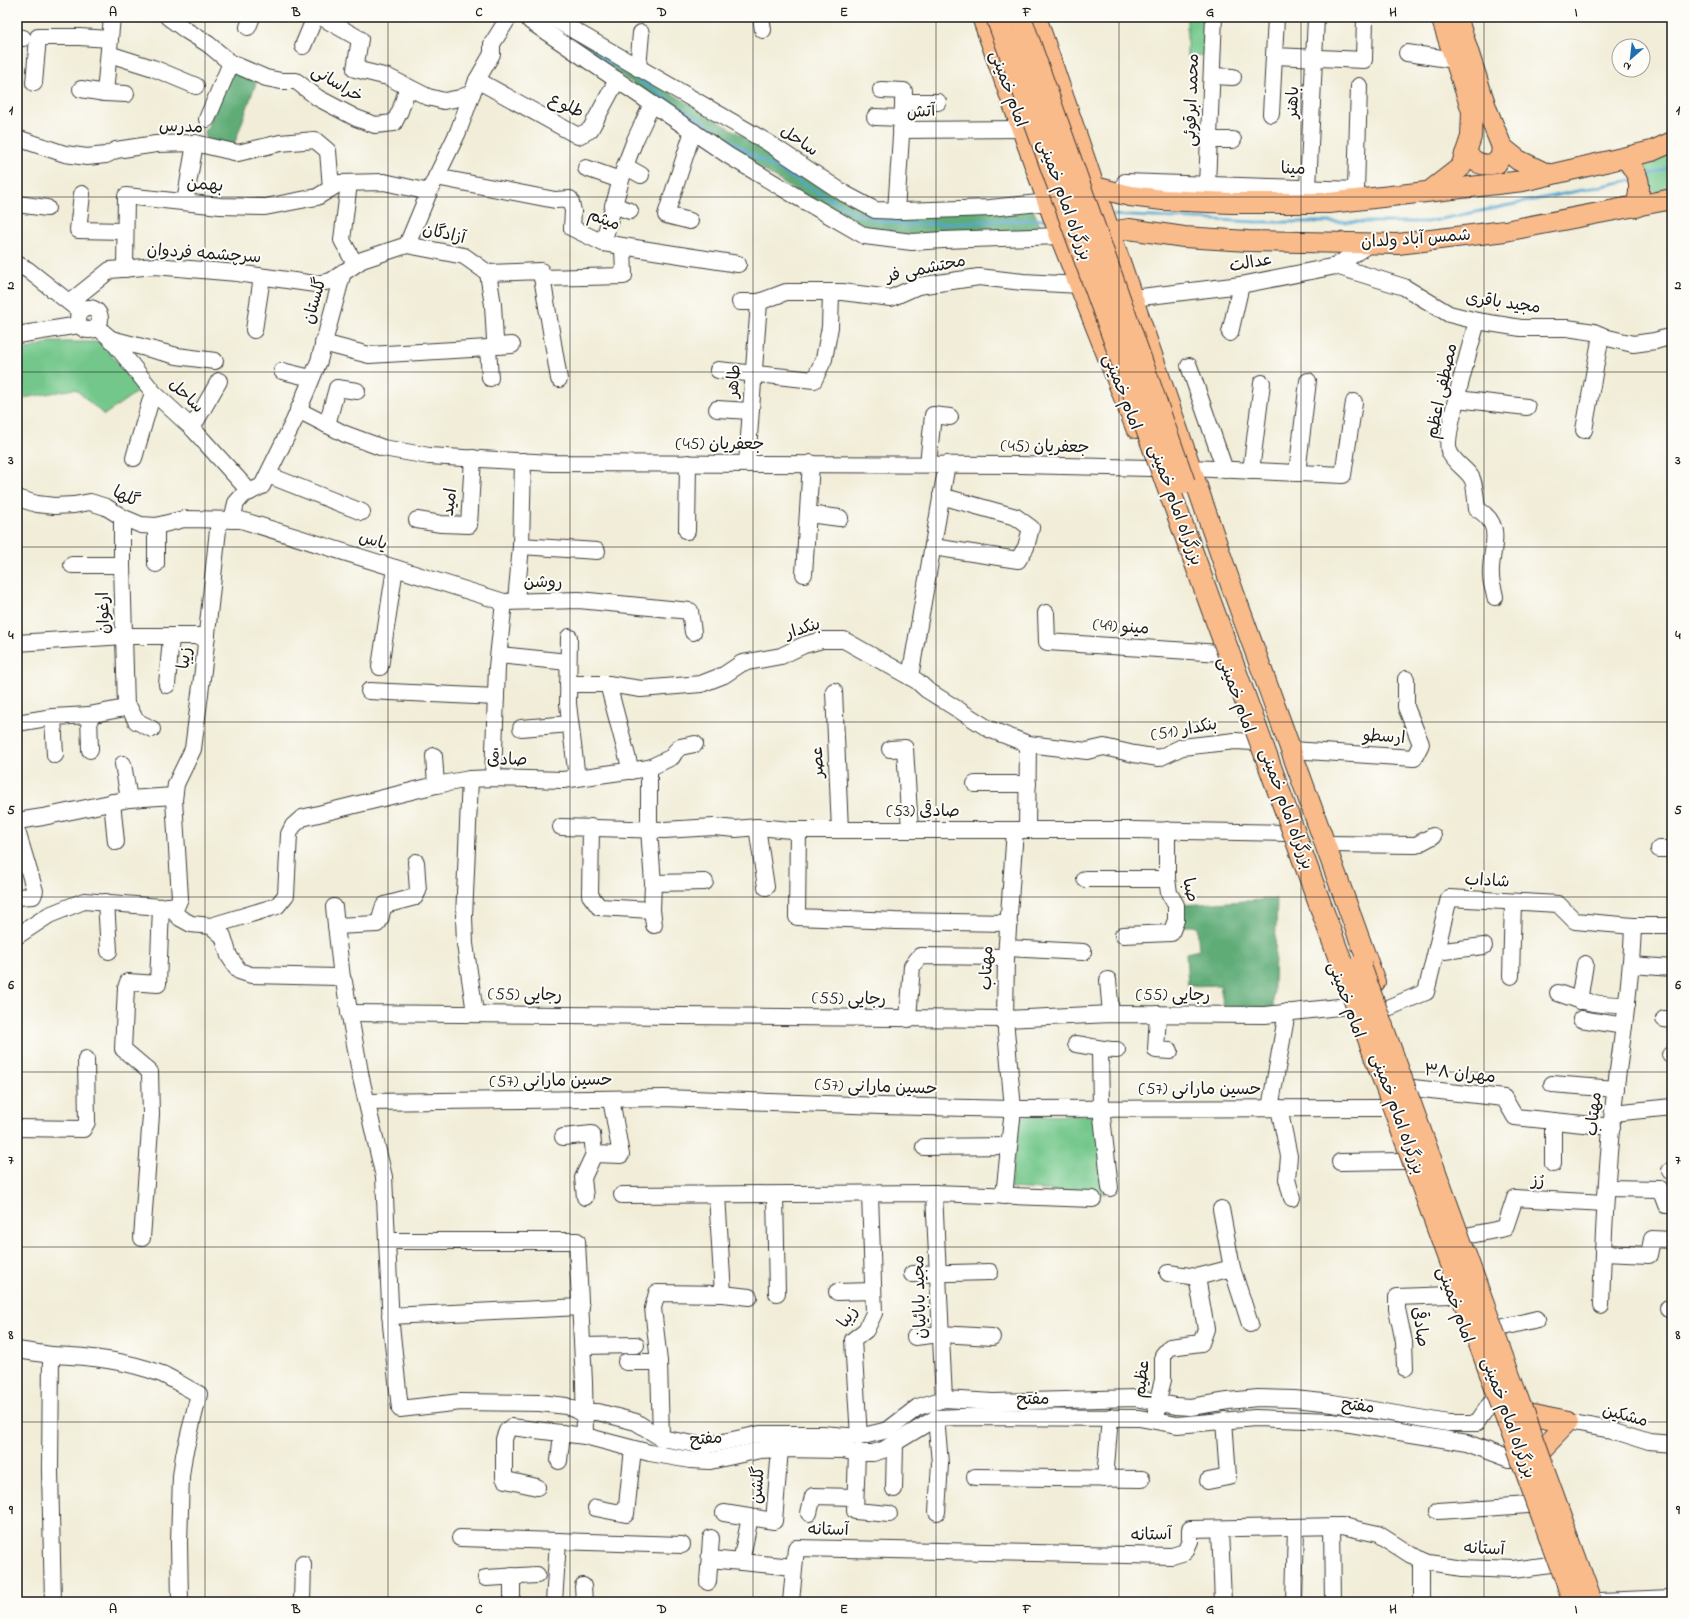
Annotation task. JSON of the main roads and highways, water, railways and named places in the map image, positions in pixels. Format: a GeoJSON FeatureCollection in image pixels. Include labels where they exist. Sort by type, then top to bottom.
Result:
{"type":"FeatureCollection","features":[{"type":"Feature","properties":{"kind":"highway","name":"بزرگراه امام خمینی"},"geometry":{"type":"LineString","coordinates":[[997,17],[1574,1602]]}},
{"type":"Feature","properties":{"kind":"highway","name":"بزرگراه امام خمینی"},"geometry":{"type":"LineString","coordinates":[[1020,17],[1178,466],[1598,1602]]}},
{"type":"Feature","properties":{"kind":"main road","name":"امام خمینی"},"geometry":{"type":"LineString","coordinates":[[982,17],[1060,236],[1186,558],[1221,652],[1490,1404],[1564,1602]]}},
{"type":"Feature","properties":{"kind":"main road","name":"امام خمینی"},"geometry":{"type":"LineString","coordinates":[[1036,17],[1219,549],[1466,1236],[1533,1415],[1598,1602]]}},
{"type":"Feature","properties":{"kind":"main road"},"geometry":{"type":"LineString","coordinates":[[1430,192],[1461,167],[1471,137],[1472,111],[1440,17]]}},
{"type":"Feature","properties":{"kind":"main road"},"geometry":{"type":"LineString","coordinates":[[1457,17],[1487,110],[1502,147],[1518,160],[1549,176]]}},
{"type":"Feature","properties":{"kind":"main road"},"geometry":{"type":"LineString","coordinates":[[1007,88],[1017,92],[1026,93],[1037,91],[1051,81],[1055,74]]}},
{"type":"Feature","properties":{"kind":"main road"},"geometry":{"type":"LineString","coordinates":[[1020,121],[1020,106],[1035,95],[1044,93],[1063,96]]}},
{"type":"Feature","properties":{"kind":"main road"},"geometry":{"type":"LineString","coordinates":[[1095,187],[1130,196],[1163,200],[1230,203],[1329,203],[1523,181],[1652,151],[1672,142]]}},
{"type":"Feature","properties":{"kind":"main road"},"geometry":{"type":"LineString","coordinates":[[1465,154],[1486,166],[1497,163],[1501,155],[1502,147]]}},
{"type":"Feature","properties":{"kind":"main road"},"geometry":{"type":"LineString","coordinates":[[1625,158],[1634,168],[1639,180],[1640,194],[1636,207]]}},
{"type":"Feature","properties":{"kind":"main road","name":"شمس آباد ولدان"},"geometry":{"type":"LineString","coordinates":[[1110,232],[1128,229],[1184,237],[1248,241],[1398,244],[1505,231],[1672,199]]}},
{"type":"Feature","properties":{"kind":"main road"},"geometry":{"type":"LineString","coordinates":[[1161,234],[1155,228],[1154,212],[1163,200]]}},
{"type":"Feature","properties":{"kind":"main road"},"geometry":{"type":"LineString","coordinates":[[1186,558],[1219,549]]}},
{"type":"Feature","properties":{"kind":"main road"},"geometry":{"type":"LineString","coordinates":[[1533,1415],[1568,1422],[1544,1447]]}},
{"type":"Feature","properties":{"kind":"waterway"},"geometry":{"type":"LineString","coordinates":[[565,34],[764,162],[858,215],[903,225],[1047,219]]}},
{"type":"Feature","properties":{"kind":"waterway"},"geometry":{"type":"LineString","coordinates":[[1644,177],[1672,166]]}},
{"type":"Feature","properties":{"kind":"waterway"},"geometry":{"type":"LineString","coordinates":[[1111,215],[1257,222],[1427,222],[1631,180]]}}]}
